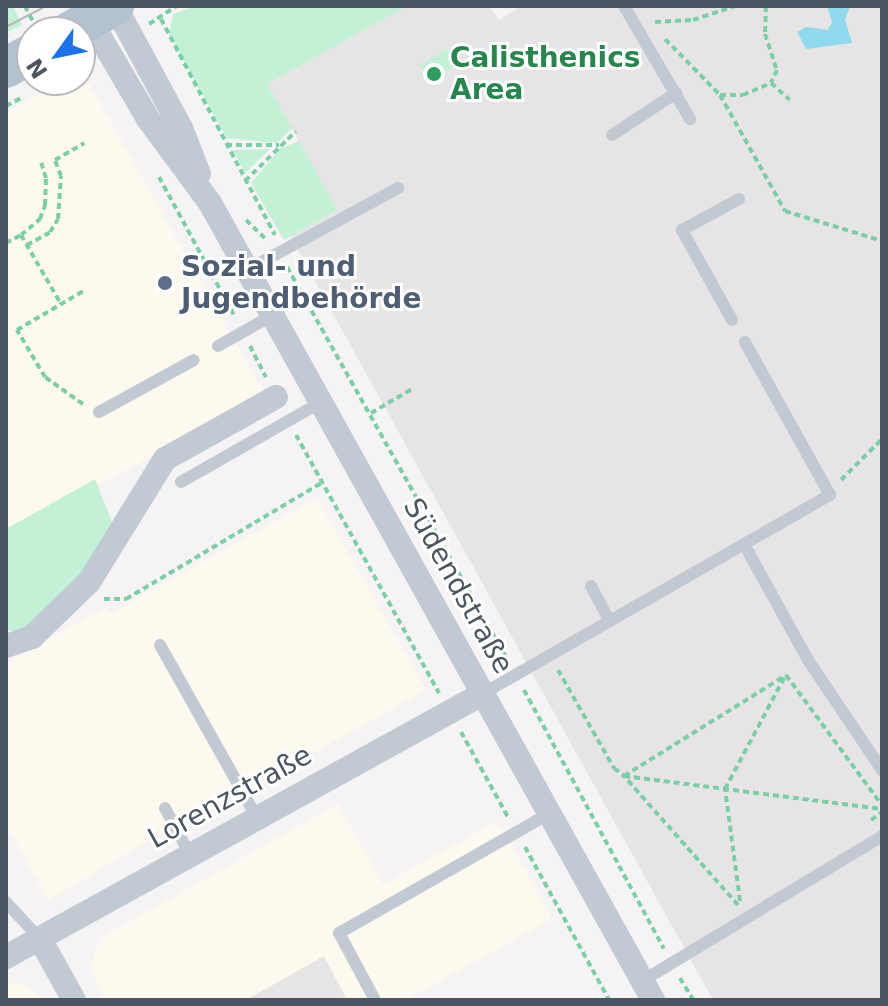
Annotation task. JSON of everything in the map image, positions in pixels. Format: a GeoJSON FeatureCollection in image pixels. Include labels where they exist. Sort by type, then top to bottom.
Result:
{"type":"FeatureCollection","features":[{"type":"Feature","properties":{"kind":"street","name":"Südendstraße"},"geometry":{"type":"LineString","coordinates":[[94,14],[148,119],[210,203],[647,990]]}},
{"type":"Feature","properties":{"kind":"street"},"geometry":{"type":"LineString","coordinates":[[6,646],[32,637],[73,599],[106,559],[165,459],[276,397]]}},
{"type":"Feature","properties":{"kind":"street","name":"Lorenzstraße"},"geometry":{"type":"LineString","coordinates":[[6,957],[189,853],[484,693]]}},
{"type":"Feature","properties":{"kind":"street"},"geometry":{"type":"LineString","coordinates":[[40,939],[74,1000]]}},
{"type":"Feature","properties":{"kind":"lane"},"geometry":{"type":"LineString","coordinates":[[624,6],[690,119]]}},
{"type":"Feature","properties":{"kind":"lane"},"geometry":{"type":"LineString","coordinates":[[612,135],[676,93]]}},
{"type":"Feature","properties":{"kind":"lane"},"geometry":{"type":"LineString","coordinates":[[247,270],[398,188]]}},
{"type":"Feature","properties":{"kind":"lane"},"geometry":{"type":"LineString","coordinates":[[732,320],[682,230],[739,199]]}},
{"type":"Feature","properties":{"kind":"lane"},"geometry":{"type":"LineString","coordinates":[[218,346],[273,315]]}},
{"type":"Feature","properties":{"kind":"lane"},"geometry":{"type":"LineString","coordinates":[[484,693],[830,495],[745,342]]}},
{"type":"Feature","properties":{"kind":"lane"},"geometry":{"type":"LineString","coordinates":[[99,412],[194,360]]}},
{"type":"Feature","properties":{"kind":"lane"},"geometry":{"type":"LineString","coordinates":[[181,482],[321,402]]}},
{"type":"Feature","properties":{"kind":"lane"},"geometry":{"type":"LineString","coordinates":[[744,544],[808,660],[882,770]]}},
{"type":"Feature","properties":{"kind":"lane"},"geometry":{"type":"LineString","coordinates":[[591,586],[610,621]]}},
{"type":"Feature","properties":{"kind":"lane"},"geometry":{"type":"LineString","coordinates":[[160,645],[256,816]]}},
{"type":"Feature","properties":{"kind":"lane"},"geometry":{"type":"LineString","coordinates":[[165,808],[189,853]]}},
{"type":"Feature","properties":{"kind":"lane"},"geometry":{"type":"LineString","coordinates":[[375,1000],[339,933],[550,813]]}},
{"type":"Feature","properties":{"kind":"lane"},"geometry":{"type":"LineString","coordinates":[[647,990],[672,963],[882,836]]}},
{"type":"Feature","properties":{"kind":"lane"},"geometry":{"type":"LineString","coordinates":[[6,902],[40,939]]}},
{"type":"Feature","properties":{"kind":"path"},"geometry":{"type":"LineString","coordinates":[[735,6],[669,24],[645,21],[720,95],[785,211],[882,241]]}},
{"type":"Feature","properties":{"kind":"path"},"geometry":{"type":"LineString","coordinates":[[720,95],[743,95],[771,83],[777,70],[765,34],[766,6]]}},
{"type":"Feature","properties":{"kind":"path"},"geometry":{"type":"LineString","coordinates":[[161,19],[278,241],[279,253]]}},
{"type":"Feature","properties":{"kind":"path"},"geometry":{"type":"LineString","coordinates":[[771,83],[790,100]]}},
{"type":"Feature","properties":{"kind":"path"},"geometry":{"type":"LineString","coordinates":[[245,181],[296,131]]}},
{"type":"Feature","properties":{"kind":"path"},"geometry":{"type":"LineString","coordinates":[[27,245],[50,232],[58,219],[62,187],[55,160],[84,143]]}},
{"type":"Feature","properties":{"kind":"path"},"geometry":{"type":"LineString","coordinates":[[226,145],[281,145]]}},
{"type":"Feature","properties":{"kind":"path"},"geometry":{"type":"LineString","coordinates":[[6,243],[40,219],[45,205],[41,162]]}},
{"type":"Feature","properties":{"kind":"path"},"geometry":{"type":"LineString","coordinates":[[153,167],[276,397]]}},
{"type":"Feature","properties":{"kind":"path"},"geometry":{"type":"LineString","coordinates":[[210,203],[254,224],[279,253],[371,413],[693,1000]]}},
{"type":"Feature","properties":{"kind":"path"},"geometry":{"type":"LineString","coordinates":[[21,235],[61,304]]}},
{"type":"Feature","properties":{"kind":"path"},"geometry":{"type":"LineString","coordinates":[[85,290],[17,330],[45,377],[99,412]]}},
{"type":"Feature","properties":{"kind":"path"},"geometry":{"type":"LineString","coordinates":[[371,413],[412,389]]}},
{"type":"Feature","properties":{"kind":"path"},"geometry":{"type":"LineString","coordinates":[[289,421],[609,1000]]}},
{"type":"Feature","properties":{"kind":"path"},"geometry":{"type":"LineString","coordinates":[[830,495],[882,439]]}},
{"type":"Feature","properties":{"kind":"path"},"geometry":{"type":"LineString","coordinates":[[73,599],[126,599],[321,483]]}},
{"type":"Feature","properties":{"kind":"path"},"geometry":{"type":"LineString","coordinates":[[550,656],[614,768],[740,907]]}},
{"type":"Feature","properties":{"kind":"path"},"geometry":{"type":"LineString","coordinates":[[624,776],[808,660]]}},
{"type":"Feature","properties":{"kind":"path"},"geometry":{"type":"LineString","coordinates":[[740,907],[725,789],[786,675]]}},
{"type":"Feature","properties":{"kind":"path"},"geometry":{"type":"LineString","coordinates":[[786,675],[882,809]]}},
{"type":"Feature","properties":{"kind":"path"},"geometry":{"type":"LineString","coordinates":[[624,776],[882,809]]}},
{"type":"Feature","properties":{"kind":"path"},"geometry":{"type":"LineString","coordinates":[[869,821],[882,809]]}},
{"type":"Feature","properties":{"kind":"path"},"geometry":{"type":"LineString","coordinates":[[740,907],[753,899]]}},
{"type":"Feature","properties":{"kind":"shaded area"},"geometry":{"type":"Polygon","coordinates":[[[407,6],[489,6],[499,20],[522,6],[882,6],[882,1000],[713,1000],[290,236],[337,210],[267,84],[407,6]]]}},
{"type":"Feature","properties":{"kind":"shaded area"},"geometry":{"type":"Polygon","coordinates":[[[36,96],[96,96],[265,395],[6,535],[6,112],[36,96]]]}},
{"type":"Feature","properties":{"kind":"shaded area"},"geometry":{"type":"Polygon","coordinates":[[[317,498],[426,690],[270,777],[267,771],[48,900],[6,825],[6,663],[106,607],[111,613],[317,498]]]}},
{"type":"Feature","properties":{"kind":"shaded area"},"geometry":{"type":"Polygon","coordinates":[[[338,804],[383,884],[498,821],[552,919],[405,1000],[347,1000],[324,957],[246,1000],[105,1000],[90,968],[100,938],[338,804]]]}},
{"type":"Feature","properties":{"kind":"shaded area"},"geometry":{"type":"Polygon","coordinates":[[[324,956],[347,1000],[246,1000],[324,956]]]}},
{"type":"Feature","properties":{"kind":"shaded area"},"geometry":{"type":"Polygon","coordinates":[[[25,984],[44,1000],[6,1000],[6,986],[25,984]]]}},
{"type":"Feature","properties":{"kind":"green space"},"geometry":{"type":"Polygon","coordinates":[[[13,6],[18,16],[16,28],[6,33],[6,8],[13,6]]]}},
{"type":"Feature","properties":{"kind":"green space"},"geometry":{"type":"Polygon","coordinates":[[[196,6],[407,6],[267,84],[292,128],[277,143],[227,138],[169,35],[173,14],[196,6]]]}},
{"type":"Feature","properties":{"kind":"green space","name":"Calisthenics Area"},"geometry":{"type":"Polygon","coordinates":[[[447,49],[457,64],[431,83],[420,65],[447,49]]]}},
{"type":"Feature","properties":{"kind":"green space"},"geometry":{"type":"Polygon","coordinates":[[[299,141],[337,210],[284,240],[251,183],[280,149],[299,141]]]}},
{"type":"Feature","properties":{"kind":"green space"},"geometry":{"type":"Polygon","coordinates":[[[270,149],[245,173],[233,150],[270,149]]]}},
{"type":"Feature","properties":{"kind":"green space"},"geometry":{"type":"Polygon","coordinates":[[[95,479],[112,522],[101,555],[11,641],[12,630],[6,631],[6,529],[95,479]]]}},
{"type":"Feature","properties":{"kind":"water"},"geometry":{"type":"Polygon","coordinates":[[[827,6],[850,6],[845,20],[852,43],[806,49],[797,32],[806,27],[828,30],[832,22],[827,6]]]}},
{"type":"Feature","properties":{"kind":"tram line"},"geometry":{"type":"LineString","coordinates":[[6,27],[46,6]]}},
{"type":"Feature","properties":{"kind":"place","name":"Calisthenics Area"},"geometry":{"type":"Point","coordinates":[434,74]}},
{"type":"Feature","properties":{"kind":"place","name":"Sozial- und Jugendbehörde"},"geometry":{"type":"Point","coordinates":[165,283]}}]}
